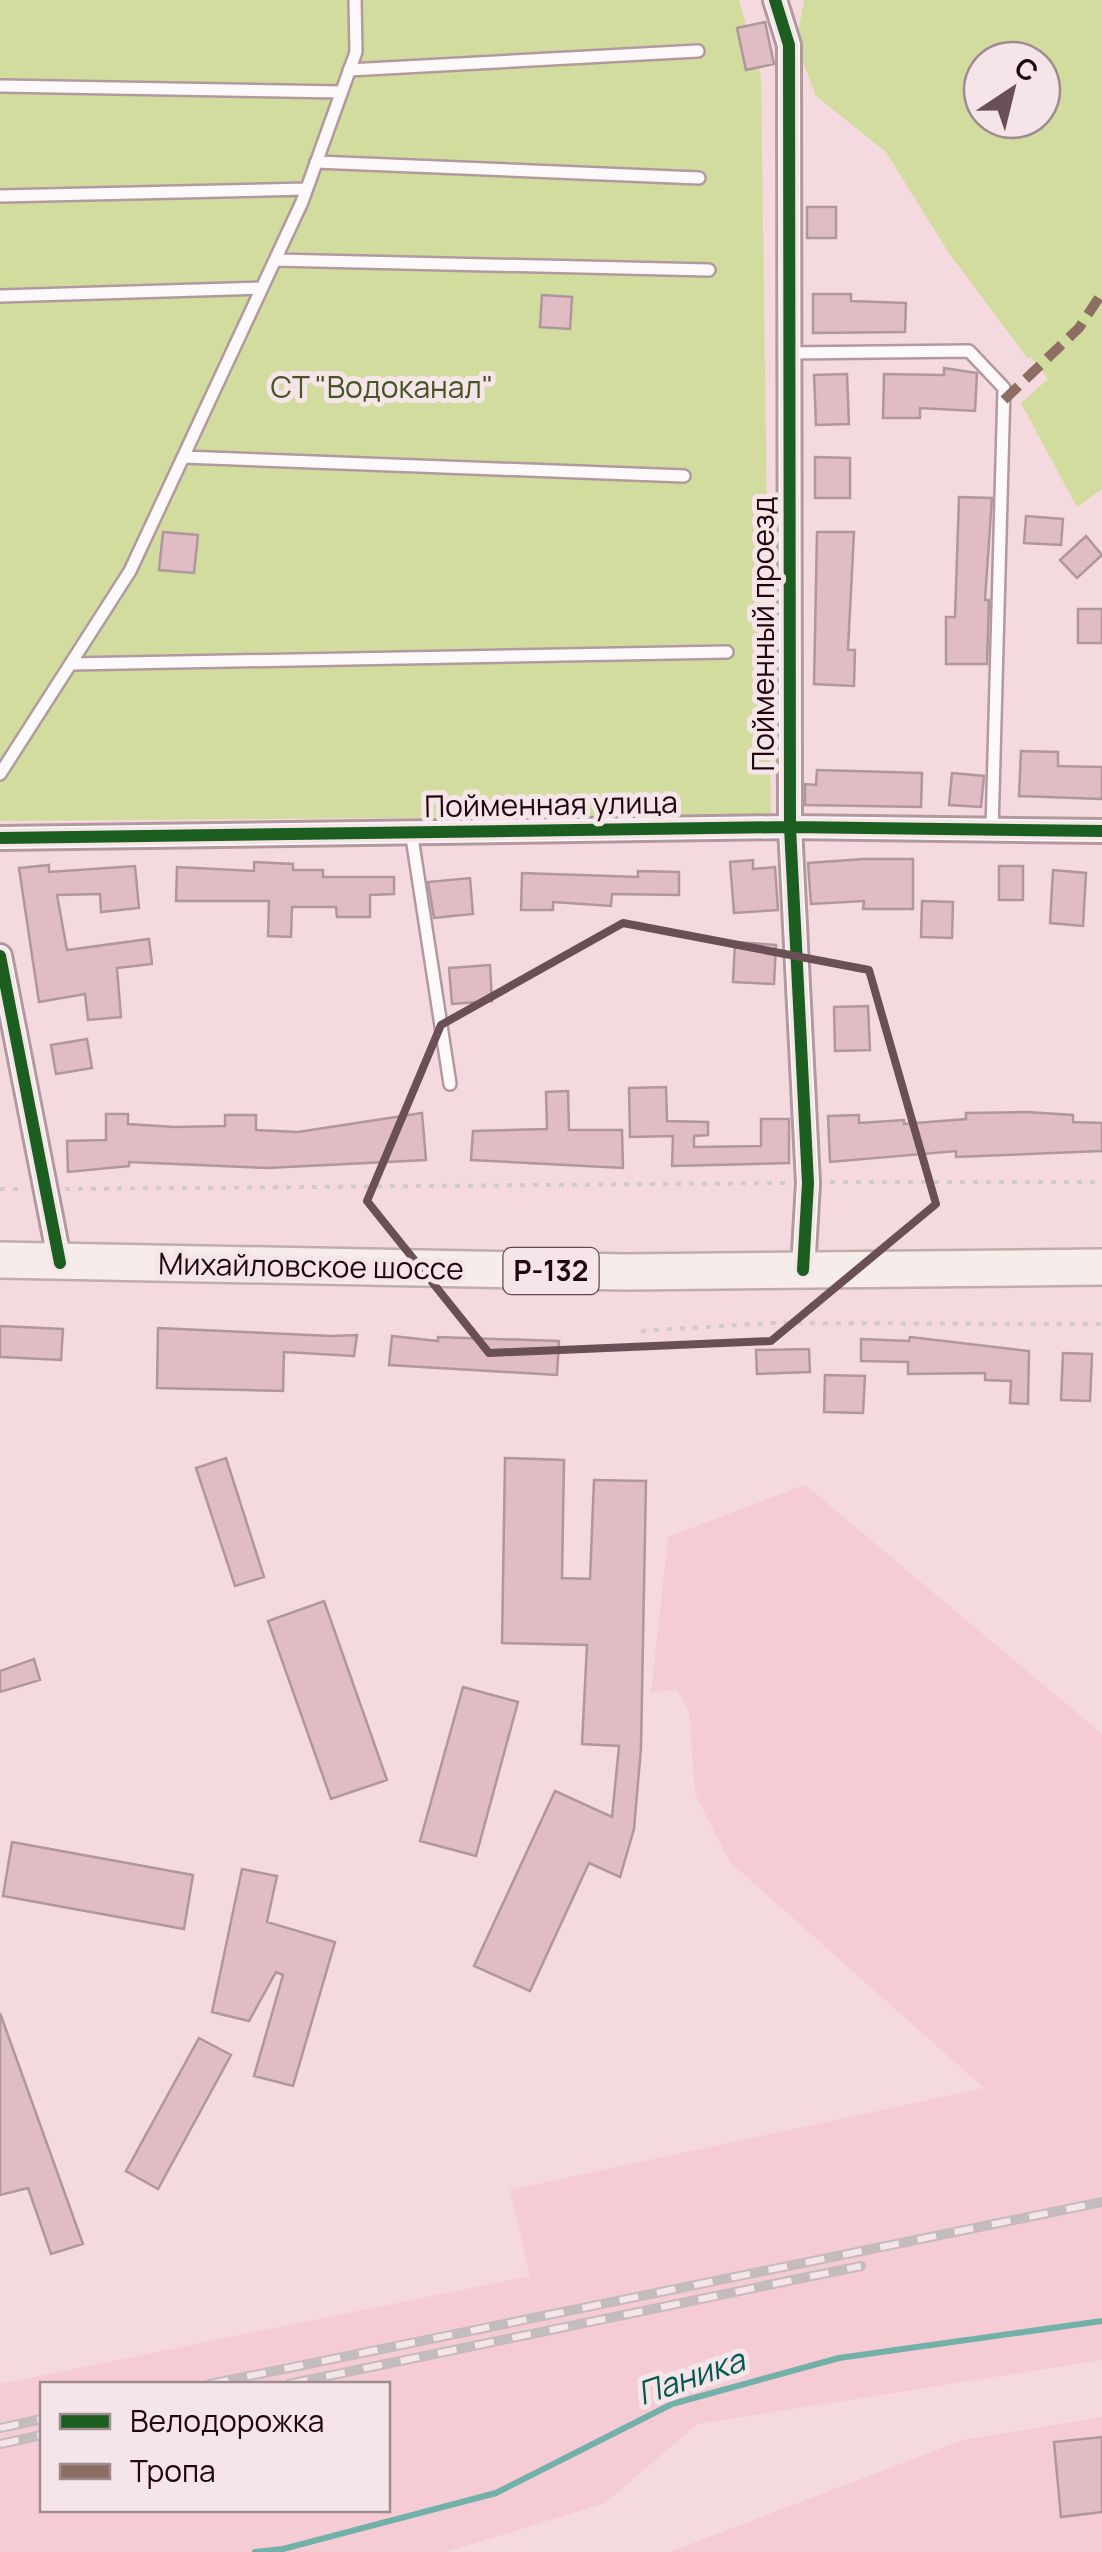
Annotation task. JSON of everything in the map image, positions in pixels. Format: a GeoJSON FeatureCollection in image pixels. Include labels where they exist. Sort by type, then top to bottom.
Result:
{"type":"FeatureCollection","features":[{"type":"Feature","properties":{"kind":"main road","name":"Михайловское шоссе"},"geometry":{"type":"LineString","coordinates":[[0,1260],[60,1264],[802,1270],[1102,1267]]}},
{"type":"Feature","properties":{"kind":"street","name":"Пойменный проезд"},"geometry":{"type":"LineString","coordinates":[[775,0],[789,44],[790,827],[808,1182],[802,1270]]}},
{"type":"Feature","properties":{"kind":"street","name":"Пойменная улица"},"geometry":{"type":"LineString","coordinates":[[0,838],[790,827],[1102,831]]}},
{"type":"Feature","properties":{"kind":"street"},"geometry":{"type":"LineString","coordinates":[[0,956],[60,1264]]}},
{"type":"Feature","properties":{"kind":"lane"},"geometry":{"type":"LineString","coordinates":[[0,774],[130,570],[262,288],[306,190],[356,52],[355,0]]}},
{"type":"Feature","properties":{"kind":"lane"},"geometry":{"type":"LineString","coordinates":[[350,70],[698,51]]}},
{"type":"Feature","properties":{"kind":"lane"},"geometry":{"type":"LineString","coordinates":[[0,86],[341,92]]}},
{"type":"Feature","properties":{"kind":"lane"},"geometry":{"type":"LineString","coordinates":[[316,162],[698,178]]}},
{"type":"Feature","properties":{"kind":"lane"},"geometry":{"type":"LineString","coordinates":[[0,196],[306,190]]}},
{"type":"Feature","properties":{"kind":"lane"},"geometry":{"type":"LineString","coordinates":[[274,260],[709,270]]}},
{"type":"Feature","properties":{"kind":"lane"},"geometry":{"type":"LineString","coordinates":[[0,296],[262,288]]}},
{"type":"Feature","properties":{"kind":"lane"},"geometry":{"type":"LineString","coordinates":[[788,353],[968,351],[1004,388],[992,830]]}},
{"type":"Feature","properties":{"kind":"lane"},"geometry":{"type":"LineString","coordinates":[[183,456],[684,476]]}},
{"type":"Feature","properties":{"kind":"lane"},"geometry":{"type":"LineString","coordinates":[[71,664],[728,652]]}},
{"type":"Feature","properties":{"kind":"lane"},"geometry":{"type":"LineString","coordinates":[[411,831],[450,1084]]}},
{"type":"Feature","properties":{"kind":"path"},"geometry":{"type":"LineString","coordinates":[[0,1189],[1102,1182]]}},
{"type":"Feature","properties":{"kind":"path"},"geometry":{"type":"LineString","coordinates":[[641,1331],[769,1323],[1102,1324]]}},
{"type":"Feature","properties":{"kind":"highlighted area"},"geometry":{"type":"Polygon","coordinates":[[[623,923],[869,970],[936,1204],[771,1341],[489,1353],[367,1201],[441,1025],[623,923]]]}},
{"type":"Feature","properties":{"kind":"shaded area"},"geometry":{"type":"Polygon","coordinates":[[[805,1485],[1102,1734],[1102,2360],[697,2424],[605,2503],[446,2552],[0,2552],[0,2384],[530,2276],[510,2190],[984,2088],[730,1862],[695,1794],[689,1711],[677,1689],[651,1693],[668,1537],[805,1485]]]}},
{"type":"Feature","properties":{"kind":"shaded area"},"geometry":{"type":"Polygon","coordinates":[[[1102,2417],[1102,2552],[670,2552],[963,2440],[1102,2417]]]}},
{"type":"Feature","properties":{"kind":"green space","name":"СТ \"Водоканал\""},"geometry":{"type":"Polygon","coordinates":[[[0,0],[739,0],[761,76],[771,815],[0,821],[0,0]]]}},
{"type":"Feature","properties":{"kind":"green space"},"geometry":{"type":"Polygon","coordinates":[[[804,0],[1102,0],[1102,489],[1077,507],[1021,403],[1048,379],[1031,357],[1028,359],[949,253],[886,152],[816,96],[796,44],[804,0]]]}},
{"type":"Feature","properties":{"kind":"building"},"geometry":{"type":"Polygon","coordinates":[[[765,22],[774,64],[746,70],[737,28],[765,22]]]}},
{"type":"Feature","properties":{"kind":"building"},"geometry":{"type":"Polygon","coordinates":[[[807,207],[836,207],[836,238],[807,238],[807,207]]]}},
{"type":"Feature","properties":{"kind":"building"},"geometry":{"type":"Polygon","coordinates":[[[813,294],[851,294],[851,301],[906,303],[905,332],[813,333],[813,294]]]}},
{"type":"Feature","properties":{"kind":"building"},"geometry":{"type":"Polygon","coordinates":[[[542,295],[572,297],[570,329],[540,327],[542,295]]]}},
{"type":"Feature","properties":{"kind":"building"},"geometry":{"type":"Polygon","coordinates":[[[944,368],[977,373],[975,411],[920,408],[920,418],[883,418],[884,374],[944,375],[944,368]]]}},
{"type":"Feature","properties":{"kind":"building"},"geometry":{"type":"Polygon","coordinates":[[[847,374],[849,424],[816,425],[814,375],[847,374]]]}},
{"type":"Feature","properties":{"kind":"building"},"geometry":{"type":"Polygon","coordinates":[[[815,457],[850,458],[850,498],[815,498],[815,457]]]}},
{"type":"Feature","properties":{"kind":"building"},"geometry":{"type":"Polygon","coordinates":[[[959,497],[992,498],[985,600],[989,600],[987,664],[946,664],[946,617],[955,617],[959,497]]]}},
{"type":"Feature","properties":{"kind":"building"},"geometry":{"type":"Polygon","coordinates":[[[1026,516],[1063,519],[1061,545],[1024,543],[1026,516]]]}},
{"type":"Feature","properties":{"kind":"building"},"geometry":{"type":"Polygon","coordinates":[[[163,532],[198,535],[194,573],[159,570],[163,532]]]}},
{"type":"Feature","properties":{"kind":"building"},"geometry":{"type":"Polygon","coordinates":[[[817,532],[854,532],[848,650],[855,650],[854,686],[814,684],[817,532]]]}},
{"type":"Feature","properties":{"kind":"building"},"geometry":{"type":"Polygon","coordinates":[[[1086,536],[1102,555],[1077,578],[1060,560],[1086,536]]]}},
{"type":"Feature","properties":{"kind":"building"},"geometry":{"type":"Polygon","coordinates":[[[1078,609],[1102,609],[1102,643],[1078,643],[1078,609]]]}},
{"type":"Feature","properties":{"kind":"building"},"geometry":{"type":"Polygon","coordinates":[[[1021,751],[1058,752],[1058,766],[1102,767],[1102,799],[1019,796],[1021,751]]]}},
{"type":"Feature","properties":{"kind":"building"},"geometry":{"type":"Polygon","coordinates":[[[817,770],[922,773],[921,807],[805,805],[805,784],[816,785],[817,770]]]}},
{"type":"Feature","properties":{"kind":"building"},"geometry":{"type":"Polygon","coordinates":[[[952,773],[984,776],[981,807],[949,805],[952,773]]]}},
{"type":"Feature","properties":{"kind":"building"},"geometry":{"type":"Polygon","coordinates":[[[913,859],[913,909],[863,909],[864,901],[811,904],[808,863],[913,859]]]}},
{"type":"Feature","properties":{"kind":"building"},"geometry":{"type":"Polygon","coordinates":[[[753,860],[753,869],[775,867],[778,910],[734,913],[730,862],[753,860]]]}},
{"type":"Feature","properties":{"kind":"building"},"geometry":{"type":"Polygon","coordinates":[[[254,862],[293,864],[293,870],[323,870],[323,877],[394,877],[394,894],[370,895],[370,917],[337,917],[336,907],[292,907],[291,937],[268,936],[269,901],[176,901],[177,867],[254,871],[254,862]]]}},
{"type":"Feature","properties":{"kind":"building"},"geometry":{"type":"Polygon","coordinates":[[[49,865],[49,872],[135,866],[139,908],[101,912],[100,894],[57,895],[67,950],[149,939],[152,964],[117,968],[121,1017],[88,1020],[85,994],[39,1002],[19,868],[49,865]]]}},
{"type":"Feature","properties":{"kind":"building"},"geometry":{"type":"Polygon","coordinates":[[[999,866],[1023,866],[1023,900],[999,900],[999,866]]]}},
{"type":"Feature","properties":{"kind":"building"},"geometry":{"type":"Polygon","coordinates":[[[1053,870],[1086,873],[1083,926],[1050,923],[1053,870]]]}},
{"type":"Feature","properties":{"kind":"building"},"geometry":{"type":"Polygon","coordinates":[[[638,871],[679,872],[679,895],[612,894],[611,906],[553,902],[553,910],[521,910],[522,873],[638,877],[638,871]]]}},
{"type":"Feature","properties":{"kind":"building"},"geometry":{"type":"Polygon","coordinates":[[[470,878],[473,914],[434,918],[428,882],[470,878]]]}},
{"type":"Feature","properties":{"kind":"building"},"geometry":{"type":"Polygon","coordinates":[[[922,901],[953,902],[952,938],[921,937],[922,901]]]}},
{"type":"Feature","properties":{"kind":"building"},"geometry":{"type":"Polygon","coordinates":[[[735,942],[776,945],[774,984],[733,982],[735,942]]]}},
{"type":"Feature","properties":{"kind":"building"},"geometry":{"type":"Polygon","coordinates":[[[490,965],[492,1001],[452,1004],[449,968],[490,965]]]}},
{"type":"Feature","properties":{"kind":"building"},"geometry":{"type":"Polygon","coordinates":[[[868,1006],[870,1050],[835,1051],[834,1007],[868,1006]]]}},
{"type":"Feature","properties":{"kind":"building"},"geometry":{"type":"Polygon","coordinates":[[[87,1039],[92,1068],[56,1074],[51,1045],[87,1039]]]}},
{"type":"Feature","properties":{"kind":"building"},"geometry":{"type":"Polygon","coordinates":[[[666,1087],[667,1121],[708,1122],[708,1135],[694,1136],[694,1147],[761,1146],[761,1119],[789,1119],[789,1163],[672,1166],[673,1136],[630,1137],[629,1088],[666,1087]]]}},
{"type":"Feature","properties":{"kind":"building"},"geometry":{"type":"Polygon","coordinates":[[[568,1091],[569,1130],[622,1130],[623,1168],[471,1160],[473,1131],[547,1129],[546,1092],[568,1091]]]}},
{"type":"Feature","properties":{"kind":"building"},"geometry":{"type":"Polygon","coordinates":[[[422,1113],[426,1160],[267,1168],[129,1162],[129,1166],[68,1172],[67,1141],[106,1140],[106,1114],[128,1114],[128,1124],[174,1127],[225,1126],[225,1115],[256,1115],[256,1130],[298,1132],[422,1113]]]}},
{"type":"Feature","properties":{"kind":"building"},"geometry":{"type":"Polygon","coordinates":[[[966,1113],[1073,1115],[1073,1122],[1102,1123],[1102,1151],[956,1157],[956,1151],[830,1162],[828,1116],[859,1115],[859,1123],[904,1120],[904,1124],[966,1119],[966,1113]]]}},
{"type":"Feature","properties":{"kind":"building"},"geometry":{"type":"Polygon","coordinates":[[[0,1326],[63,1329],[61,1360],[0,1357],[0,1326]]]}},
{"type":"Feature","properties":{"kind":"building"},"geometry":{"type":"Polygon","coordinates":[[[158,1328],[357,1335],[354,1356],[284,1352],[283,1391],[157,1388],[158,1328]]]}},
{"type":"Feature","properties":{"kind":"building"},"geometry":{"type":"Polygon","coordinates":[[[392,1336],[438,1341],[438,1337],[559,1341],[557,1375],[389,1365],[392,1336]]]}},
{"type":"Feature","properties":{"kind":"building"},"geometry":{"type":"Polygon","coordinates":[[[910,1337],[1029,1351],[1028,1404],[1010,1403],[1011,1381],[985,1380],[985,1373],[908,1374],[908,1362],[861,1361],[861,1339],[909,1341],[910,1337]]]}},
{"type":"Feature","properties":{"kind":"building"},"geometry":{"type":"Polygon","coordinates":[[[809,1349],[810,1372],[757,1374],[756,1350],[809,1349]]]}},
{"type":"Feature","properties":{"kind":"building"},"geometry":{"type":"Polygon","coordinates":[[[1063,1353],[1092,1354],[1090,1401],[1061,1400],[1063,1353]]]}},
{"type":"Feature","properties":{"kind":"building"},"geometry":{"type":"Polygon","coordinates":[[[825,1375],[865,1376],[863,1413],[824,1412],[825,1375]]]}},
{"type":"Feature","properties":{"kind":"building"},"geometry":{"type":"Polygon","coordinates":[[[226,1458],[264,1577],[235,1586],[196,1468],[226,1458]]]}},
{"type":"Feature","properties":{"kind":"building"},"geometry":{"type":"Polygon","coordinates":[[[505,1458],[564,1460],[562,1578],[590,1579],[594,1480],[646,1481],[641,1748],[634,1829],[620,1877],[589,1863],[530,1991],[474,1966],[555,1791],[612,1817],[619,1746],[582,1744],[587,1645],[502,1643],[505,1458]]]}},
{"type":"Feature","properties":{"kind":"building"},"geometry":{"type":"Polygon","coordinates":[[[324,1601],[387,1780],[331,1799],[268,1621],[324,1601]]]}},
{"type":"Feature","properties":{"kind":"building"},"geometry":{"type":"Polygon","coordinates":[[[34,1659],[40,1680],[0,1692],[0,1671],[34,1659]]]}},
{"type":"Feature","properties":{"kind":"building"},"geometry":{"type":"Polygon","coordinates":[[[463,1687],[518,1702],[476,1856],[420,1841],[463,1687]]]}},
{"type":"Feature","properties":{"kind":"building"},"geometry":{"type":"Polygon","coordinates":[[[12,1842],[193,1875],[184,1929],[3,1896],[12,1842]]]}},
{"type":"Feature","properties":{"kind":"building"},"geometry":{"type":"Polygon","coordinates":[[[242,1869],[277,1876],[267,1922],[335,1942],[293,2086],[254,2076],[283,1975],[276,1972],[249,2021],[212,2012],[242,1869]]]}},
{"type":"Feature","properties":{"kind":"building"},"geometry":{"type":"Polygon","coordinates":[[[0,2013],[83,2244],[51,2254],[28,2188],[0,2195],[0,2013]]]}},
{"type":"Feature","properties":{"kind":"building"},"geometry":{"type":"Polygon","coordinates":[[[199,2038],[231,2055],[158,2189],[126,2171],[199,2038]]]}},
{"type":"Feature","properties":{"kind":"building"},"geometry":{"type":"Polygon","coordinates":[[[1102,2437],[1102,2512],[1061,2517],[1054,2442],[1102,2437]]]}},
{"type":"Feature","properties":{"kind":"waterway","name":"Паника"},"geometry":{"type":"LineString","coordinates":[[255,2552],[283,2549],[496,2493],[672,2404],[839,2358],[1102,2321]]}},
{"type":"Feature","properties":{"kind":"railway"},"geometry":{"type":"LineString","coordinates":[[220,2382],[1102,2202]]}},
{"type":"Feature","properties":{"kind":"railway"},"geometry":{"type":"LineString","coordinates":[[299,2382],[861,2266]]}},
{"type":"Feature","properties":{"kind":"railway"},"geometry":{"type":"LineString","coordinates":[[0,2428],[40,2419]]}},
{"type":"Feature","properties":{"kind":"railway"},"geometry":{"type":"LineString","coordinates":[[0,2444],[40,2435]]}},
{"type":"Feature","properties":{"kind":"marked path"},"geometry":{"type":"LineString","coordinates":[[1004,400],[1079,328],[1102,293]]}},
{"type":"Feature","properties":{"kind":"cycle path"},"geometry":{"type":"LineString","coordinates":[[775,0],[789,45],[790,827],[808,1183],[803,1270]]}},
{"type":"Feature","properties":{"kind":"cycle path"},"geometry":{"type":"LineString","coordinates":[[0,838],[790,827],[1102,831]]}},
{"type":"Feature","properties":{"kind":"cycle path"},"geometry":{"type":"LineString","coordinates":[[0,956],[60,1263]]}}]}
